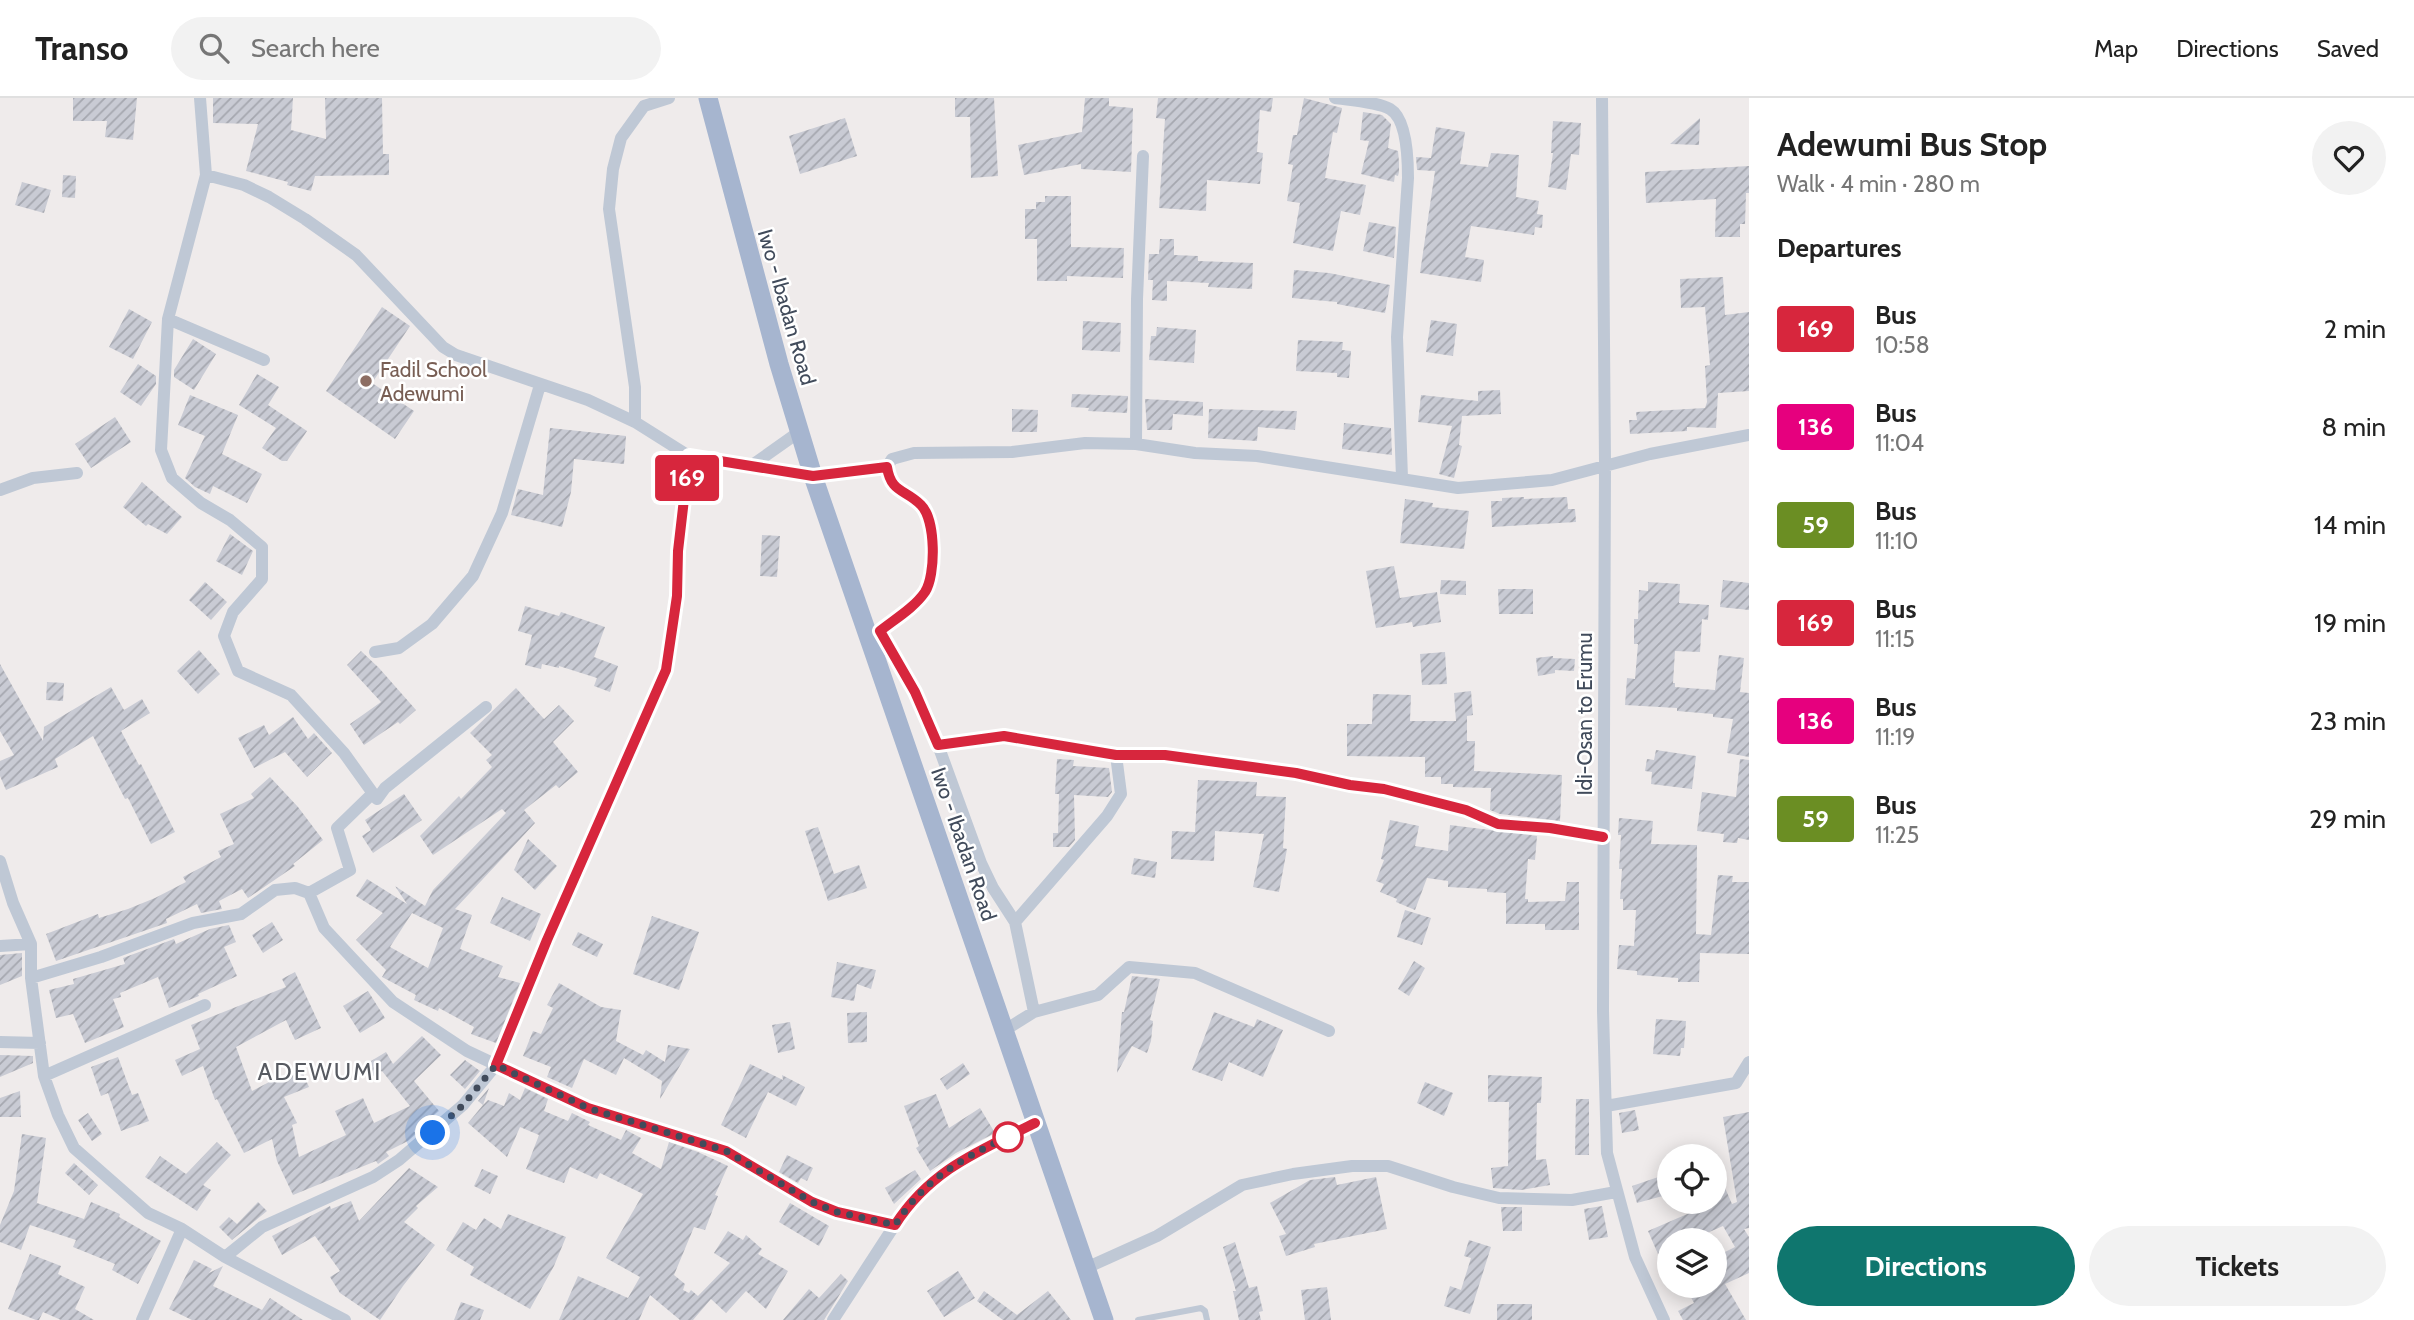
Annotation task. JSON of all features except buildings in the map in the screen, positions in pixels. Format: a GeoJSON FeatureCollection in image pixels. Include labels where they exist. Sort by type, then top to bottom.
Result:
{"type":"FeatureCollection","features":[{"type":"Feature","properties":{"kind":"main road","name":"Iwo - Ibadan Road"},"geometry":{"type":"LineString","coordinates":[[709,98],[729,180],[813,476],[874,633],[1035,1123],[1104,1320]]}},
{"type":"Feature","properties":{"kind":"street"},"geometry":{"type":"LineString","coordinates":[[200,98],[206,174],[168,319],[161,450],[172,478],[201,503],[230,520],[262,547],[262,579],[233,612],[224,636],[238,671],[291,695],[344,753],[377,799]]}},
{"type":"Feature","properties":{"kind":"street"},"geometry":{"type":"LineString","coordinates":[[635,422],[635,387],[611,223],[613,169],[621,138],[644,106],[669,98]]}},
{"type":"Feature","properties":{"kind":"street"},"geometry":{"type":"LineString","coordinates":[[1335,98],[1389,108],[1398,116],[1408,157],[1397,337],[1402,478]]}},
{"type":"Feature","properties":{"kind":"street","name":"Idi-Osan to Erumu"},"geometry":{"type":"LineString","coordinates":[[1602,98],[1605,464],[1603,1011],[1607,1153],[1635,1257],[1664,1320]]}},
{"type":"Feature","properties":{"kind":"street"},"geometry":{"type":"LineString","coordinates":[[1136,444],[1137,299],[1143,156]]}},
{"type":"Feature","properties":{"kind":"street"},"geometry":{"type":"LineString","coordinates":[[206,174],[244,185],[269,197],[356,255],[443,347],[456,355],[588,400],[635,422],[689,456],[813,476],[887,467]]}},
{"type":"Feature","properties":{"kind":"street"},"geometry":{"type":"LineString","coordinates":[[168,319],[264,360]]}},
{"type":"Feature","properties":{"kind":"street"},"geometry":{"type":"LineString","coordinates":[[375,652],[399,648],[432,624],[473,576],[502,513],[540,385]]}},
{"type":"Feature","properties":{"kind":"street"},"geometry":{"type":"LineString","coordinates":[[751,466],[799,432]]}},
{"type":"Feature","properties":{"kind":"street"},"geometry":{"type":"LineString","coordinates":[[1034,1012],[1015,922],[981,863],[938,745],[915,692],[874,633],[906,612],[926,591],[931,567],[932,531],[928,514],[920,503],[894,487],[888,478],[887,467],[892,459],[914,453],[1012,452],[1085,443],[1136,444],[1195,453],[1257,456],[1458,488],[1552,480],[1605,464],[1749,435]]}},
{"type":"Feature","properties":{"kind":"street"},"geometry":{"type":"LineString","coordinates":[[225,1257],[261,1227],[373,1177],[399,1160],[463,1105],[496,1065],[547,940],[666,670],[677,596],[678,551],[689,456]]}},
{"type":"Feature","properties":{"kind":"street"},"geometry":{"type":"LineString","coordinates":[[0,490],[33,478],[77,473]]}},
{"type":"Feature","properties":{"kind":"street"},"geometry":{"type":"LineString","coordinates":[[377,799],[385,788],[486,707]]}},
{"type":"Feature","properties":{"kind":"street"},"geometry":{"type":"LineString","coordinates":[[938,745],[1004,736],[1116,755],[1165,755],[1296,773],[1350,785],[1384,789],[1466,810],[1498,824],[1550,828],[1603,837]]}},
{"type":"Feature","properties":{"kind":"street"},"geometry":{"type":"LineString","coordinates":[[1015,922],[1107,816],[1121,794],[1116,755]]}},
{"type":"Feature","properties":{"kind":"street"},"geometry":{"type":"LineString","coordinates":[[309,893],[349,870],[337,828],[372,794],[377,799]]}},
{"type":"Feature","properties":{"kind":"street"},"geometry":{"type":"LineString","coordinates":[[0,861],[13,903],[31,944],[31,978],[44,1076],[74,1148],[148,1213],[182,1229],[225,1257],[345,1320]]}},
{"type":"Feature","properties":{"kind":"street"},"geometry":{"type":"LineString","coordinates":[[31,978],[101,957],[193,923],[241,914],[275,890],[295,888],[309,893],[324,929],[393,1002],[467,1051],[588,1108],[726,1151],[812,1202],[837,1212],[895,1225]]}},
{"type":"Feature","properties":{"kind":"street"},"geometry":{"type":"LineString","coordinates":[[0,946],[31,944]]}},
{"type":"Feature","properties":{"kind":"street"},"geometry":{"type":"LineString","coordinates":[[1005,1030],[1034,1012],[1098,995],[1129,967],[1195,973],[1329,1031]]}},
{"type":"Feature","properties":{"kind":"street"},"geometry":{"type":"LineString","coordinates":[[44,1076],[205,1005]]}},
{"type":"Feature","properties":{"kind":"street"},"geometry":{"type":"LineString","coordinates":[[0,1042],[40,1043]]}},
{"type":"Feature","properties":{"kind":"street"},"geometry":{"type":"LineString","coordinates":[[1606,1106],[1735,1083],[1749,1062]]}},
{"type":"Feature","properties":{"kind":"street"},"geometry":{"type":"LineString","coordinates":[[833,1320],[909,1203],[932,1180],[961,1160],[1035,1123]]}},
{"type":"Feature","properties":{"kind":"street"},"geometry":{"type":"LineString","coordinates":[[1086,1268],[1157,1236],[1242,1185],[1293,1174],[1352,1166],[1388,1167],[1499,1198],[1572,1200],[1616,1192]]}},
{"type":"Feature","properties":{"kind":"street"},"geometry":{"type":"LineString","coordinates":[[142,1320],[182,1229]]}},
{"type":"Feature","properties":{"kind":"lane"},"geometry":{"type":"LineString","coordinates":[[1138,1320],[1155,1319],[1201,1308],[1205,1311],[1207,1320]]}},
{"type":"Feature","properties":{"kind":"bus line","name":"169"},"geometry":{"type":"LineString","coordinates":[[1035,1123],[961,1160],[932,1180],[909,1203],[895,1225],[837,1212],[812,1202],[726,1151],[612,1117],[496,1065],[547,940],[666,670],[677,596],[678,551],[689,456],[813,476],[887,467],[888,478],[894,487],[920,503],[928,514],[932,531],[931,567],[926,591],[906,612],[880,631],[915,692],[938,745],[1004,736],[1116,755],[1165,755],[1296,773],[1350,785],[1384,789],[1466,810],[1498,824],[1550,828],[1572,834],[1603,837]]}},
{"type":"Feature","properties":{"kind":"place","name":"Fadil School Adewumi"},"geometry":{"type":"Point","coordinates":[366,381]}},
{"type":"Feature","properties":{"kind":"district","name":"ADEWUMI"},"geometry":{"type":"Point","coordinates":[320,1071]}},
{"type":"Feature","properties":{"kind":"route"},"geometry":{"type":"LineString","coordinates":[[433,1133],[463,1105],[496,1065],[612,1117],[726,1151],[812,1202],[837,1212],[895,1225],[909,1203],[932,1180],[961,1160],[1011,1135],[1008,1137]]}}]}
